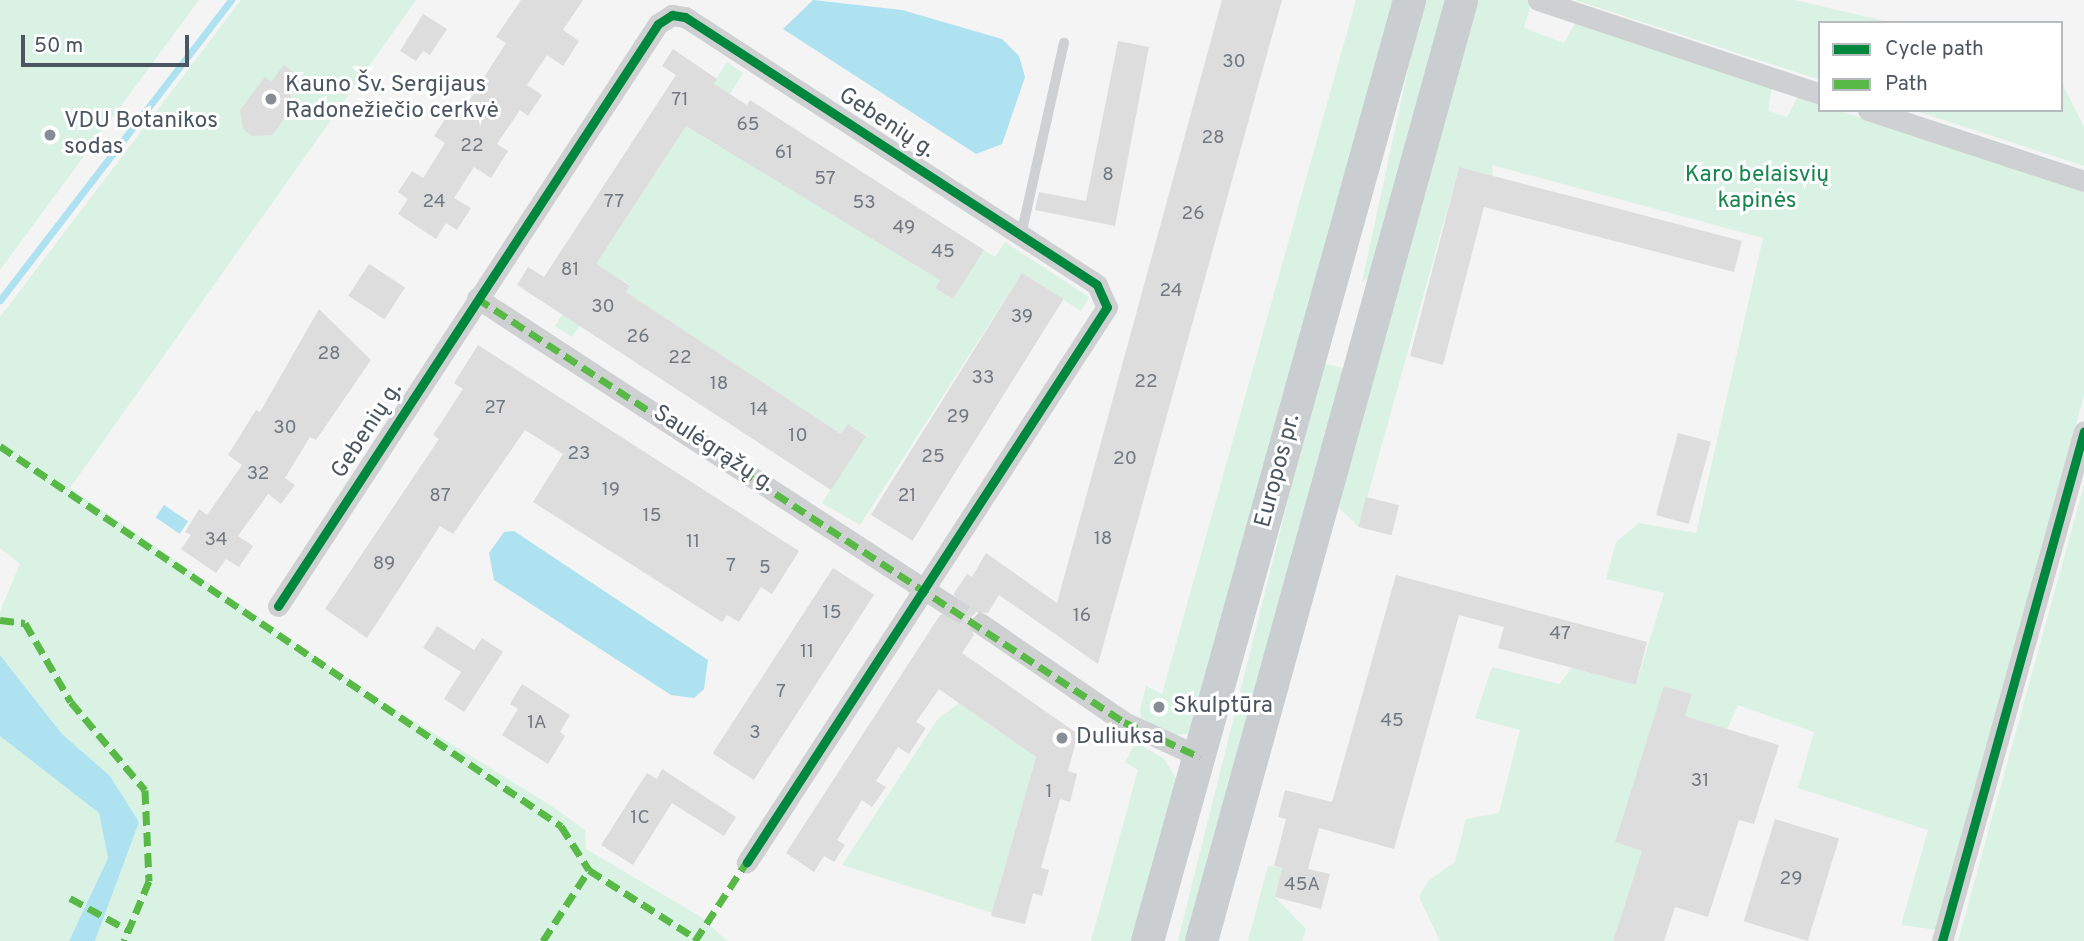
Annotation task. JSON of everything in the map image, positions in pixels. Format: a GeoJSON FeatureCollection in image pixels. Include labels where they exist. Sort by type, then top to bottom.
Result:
{"type":"FeatureCollection","features":[{"type":"Feature","properties":{"kind":"main road","name":"Europos pr."},"geometry":{"type":"LineString","coordinates":[[1147,941],[1409,0]]}},
{"type":"Feature","properties":{"kind":"main road"},"geometry":{"type":"LineString","coordinates":[[1201,941],[1461,0]]}},
{"type":"Feature","properties":{"kind":"main road"},"geometry":{"type":"LineString","coordinates":[[1334,270],[1354,304],[1375,310]]}},
{"type":"Feature","properties":{"kind":"street"},"geometry":{"type":"LineString","coordinates":[[1538,0],[1818,93]]}},
{"type":"Feature","properties":{"kind":"street","name":"Gebenių g."},"geometry":{"type":"LineString","coordinates":[[278,606],[658,24],[672,15],[685,17],[1097,285],[1107,307],[747,862]]}},
{"type":"Feature","properties":{"kind":"street"},"geometry":{"type":"LineString","coordinates":[[1874,112],[2084,181]]}},
{"type":"Feature","properties":{"kind":"street","name":"Saulėgrąžų g."},"geometry":{"type":"LineString","coordinates":[[477,298],[947,604]]}},
{"type":"Feature","properties":{"kind":"street"},"geometry":{"type":"LineString","coordinates":[[1942,941],[2084,431]]}},
{"type":"Feature","properties":{"kind":"street"},"geometry":{"type":"LineString","coordinates":[[981,624],[1124,722],[1200,757]]}},
{"type":"Feature","properties":{"kind":"lane"},"geometry":{"type":"LineString","coordinates":[[1021,235],[1064,43]]}},
{"type":"Feature","properties":{"kind":"green space","name":"VDU Botanikos sodas"},"geometry":{"type":"Polygon","coordinates":[[[0,0],[199,0],[0,270],[0,0]]]}},
{"type":"Feature","properties":{"kind":"green space"},"geometry":{"type":"Polygon","coordinates":[[[241,0],[416,0],[70,488],[374,696],[550,805],[585,830],[586,849],[701,917],[727,941],[95,941],[139,822],[110,776],[62,734],[0,655],[0,611],[20,564],[0,548],[0,317],[241,0]]]}},
{"type":"Feature","properties":{"kind":"green space"},"geometry":{"type":"Polygon","coordinates":[[[1356,0],[1395,0],[1188,734],[1171,735],[1141,718],[1140,709],[1146,686],[1162,694],[1356,0]]]}},
{"type":"Feature","properties":{"kind":"green space"},"geometry":{"type":"Polygon","coordinates":[[[1423,0],[1448,0],[1370,277],[1362,282],[1423,0]]]}},
{"type":"Feature","properties":{"kind":"green space","name":"Karo belaisvių kapinės"},"geometry":{"type":"Polygon","coordinates":[[[1476,0],[1532,0],[1524,28],[1564,43],[1575,23],[1772,86],[1768,111],[1787,117],[1797,98],[1818,104],[1818,112],[1843,112],[2084,189],[2084,395],[1938,930],[1901,925],[1928,830],[1798,788],[1814,732],[1738,705],[1727,729],[1685,716],[1692,694],[1665,686],[1615,842],[1642,851],[1613,941],[1440,941],[1419,897],[1428,881],[1455,862],[1466,819],[1499,813],[1520,730],[1475,718],[1492,667],[1559,684],[1572,668],[1636,685],[1664,593],[1606,579],[1616,542],[1639,523],[1696,533],[1763,238],[1492,165],[1493,176],[1459,167],[1359,527],[1335,504],[1476,0]]]}},
{"type":"Feature","properties":{"kind":"green space"},"geometry":{"type":"Polygon","coordinates":[[[1575,0],[1794,0],[1885,21],[1818,21],[1818,79],[1575,0]]]}},
{"type":"Feature","properties":{"kind":"green space"},"geometry":{"type":"Polygon","coordinates":[[[727,62],[743,73],[704,137],[720,147],[728,135],[731,150],[940,280],[935,288],[953,299],[984,250],[995,257],[1005,242],[1089,297],[1081,311],[1022,273],[860,525],[822,503],[866,435],[848,424],[841,434],[626,292],[630,285],[613,275],[572,337],[555,326],[727,62]]]}},
{"type":"Feature","properties":{"kind":"green space"},"geometry":{"type":"Polygon","coordinates":[[[2063,85],[2084,127],[2084,166],[1919,112],[2063,112],[2063,85]]]}},
{"type":"Feature","properties":{"kind":"green space"},"geometry":{"type":"Polygon","coordinates":[[[1322,363],[1346,369],[1204,941],[1178,941],[1322,363]]]}},
{"type":"Feature","properties":{"kind":"green space"},"geometry":{"type":"Polygon","coordinates":[[[2084,485],[2084,941],[1958,941],[2084,485]]]}},
{"type":"Feature","properties":{"kind":"green space"},"geometry":{"type":"Polygon","coordinates":[[[959,703],[1036,757],[992,913],[842,865],[937,720],[959,703]]]}},
{"type":"Feature","properties":{"kind":"green space"},"geometry":{"type":"Polygon","coordinates":[[[0,736],[99,813],[108,858],[69,941],[0,941],[0,736]]]}},
{"type":"Feature","properties":{"kind":"green space"},"geometry":{"type":"Polygon","coordinates":[[[1136,742],[1164,759],[1177,780],[1135,941],[1091,941],[1138,770],[1125,762],[1136,742]]]}},
{"type":"Feature","properties":{"kind":"green space"},"geometry":{"type":"Polygon","coordinates":[[[1268,866],[1282,868],[1275,897],[1306,929],[1302,941],[1248,941],[1268,866]]]}},
{"type":"Feature","properties":{"kind":"water"},"geometry":{"type":"Polygon","coordinates":[[[813,0],[902,10],[1002,39],[1019,56],[1025,77],[1002,144],[976,154],[783,29],[813,0]]]}},
{"type":"Feature","properties":{"kind":"water"},"geometry":{"type":"Polygon","coordinates":[[[164,505],[188,521],[180,534],[156,517],[164,505]]]}},
{"type":"Feature","properties":{"kind":"water"},"geometry":{"type":"Polygon","coordinates":[[[514,531],[708,660],[704,689],[694,698],[671,695],[494,580],[489,553],[504,532],[514,531]]]}},
{"type":"Feature","properties":{"kind":"water"},"geometry":{"type":"Polygon","coordinates":[[[0,655],[62,734],[110,776],[139,822],[95,941],[69,941],[108,858],[99,813],[0,736],[0,655]]]}},
{"type":"Feature","properties":{"kind":"building"},"geometry":{"type":"Polygon","coordinates":[[[521,0],[583,0],[563,30],[579,41],[563,66],[547,55],[527,85],[542,95],[528,116],[520,110],[497,144],[508,151],[491,178],[474,167],[454,198],[471,208],[457,230],[446,223],[436,239],[398,214],[408,199],[398,192],[412,171],[423,178],[445,143],[434,136],[449,113],[458,118],[506,43],[496,37],[521,0]]]}},
{"type":"Feature","properties":{"kind":"building"},"geometry":{"type":"Polygon","coordinates":[[[1222,0],[1282,0],[1098,664],[999,595],[988,613],[976,612],[968,622],[974,635],[962,653],[1078,734],[1068,771],[1077,774],[1070,802],[1060,799],[1041,868],[1049,870],[1042,896],[1033,893],[1025,924],[991,916],[1036,757],[939,689],[916,722],[926,728],[909,754],[898,747],[876,781],[886,787],[872,807],[862,800],[837,840],[845,845],[834,862],[824,856],[814,872],[786,853],[940,615],[958,611],[954,593],[967,574],[972,577],[986,553],[1057,603],[1222,0]]]}},
{"type":"Feature","properties":{"kind":"building"},"geometry":{"type":"Polygon","coordinates":[[[423,14],[447,29],[430,55],[423,51],[416,61],[400,51],[423,14]]]}},
{"type":"Feature","properties":{"kind":"building"},"geometry":{"type":"Polygon","coordinates":[[[1118,41],[1149,47],[1115,226],[1035,210],[1039,192],[1086,201],[1118,41]]]}},
{"type":"Feature","properties":{"kind":"building"},"geometry":{"type":"Polygon","coordinates":[[[673,49],[717,79],[714,84],[747,105],[750,100],[984,250],[953,299],[935,288],[940,280],[686,126],[596,264],[630,286],[626,292],[841,434],[848,424],[866,436],[831,490],[517,285],[528,267],[544,277],[676,75],[662,66],[673,49]]]}},
{"type":"Feature","properties":{"kind":"building","name":"Kauno Šv. Sergijaus Radonežiečio cerkvė"},"geometry":{"type":"Polygon","coordinates":[[[284,65],[303,79],[290,96],[297,102],[272,135],[252,136],[243,129],[240,110],[265,77],[271,82],[284,65]]]}},
{"type":"Feature","properties":{"kind":"building"},"geometry":{"type":"Polygon","coordinates":[[[1459,167],[1742,241],[1734,272],[1484,207],[1443,365],[1410,356],[1459,167]]]}},
{"type":"Feature","properties":{"kind":"building"},"geometry":{"type":"Polygon","coordinates":[[[369,264],[405,287],[384,319],[348,296],[369,264]]]}},
{"type":"Feature","properties":{"kind":"building"},"geometry":{"type":"Polygon","coordinates":[[[1022,273],[1064,299],[913,541],[871,515],[1022,273]]]}},
{"type":"Feature","properties":{"kind":"building"},"geometry":{"type":"Polygon","coordinates":[[[319,309],[371,360],[316,440],[310,437],[285,478],[295,485],[281,504],[268,494],[238,536],[253,546],[239,567],[226,559],[216,573],[181,549],[191,535],[185,532],[199,509],[207,515],[242,465],[228,455],[256,410],[260,412],[319,309]]]}},
{"type":"Feature","properties":{"kind":"building"},"geometry":{"type":"Polygon","coordinates":[[[478,345],[799,551],[772,594],[761,587],[739,622],[727,615],[722,622],[533,502],[563,454],[525,430],[453,534],[440,526],[367,638],[325,609],[439,439],[433,435],[463,389],[454,383],[478,345]]]}},
{"type":"Feature","properties":{"kind":"building"},"geometry":{"type":"Polygon","coordinates":[[[1678,433],[1711,442],[1689,524],[1656,515],[1678,433]]]}},
{"type":"Feature","properties":{"kind":"building"},"geometry":{"type":"Polygon","coordinates":[[[1366,497],[1399,505],[1391,535],[1359,527],[1366,497]]]}},
{"type":"Feature","properties":{"kind":"building"},"geometry":{"type":"Polygon","coordinates":[[[833,568],[874,595],[754,780],[713,753],[833,568]]]}},
{"type":"Feature","properties":{"kind":"building"},"geometry":{"type":"Polygon","coordinates":[[[1396,575],[1647,642],[1636,685],[1498,648],[1504,627],[1459,615],[1394,849],[1319,828],[1308,869],[1330,874],[1321,909],[1275,897],[1282,868],[1274,866],[1286,819],[1278,817],[1285,790],[1332,802],[1396,575]]]}},
{"type":"Feature","properties":{"kind":"building"},"geometry":{"type":"Polygon","coordinates":[[[437,626],[474,650],[482,638],[503,652],[464,712],[444,699],[461,672],[423,648],[437,626]]]}},
{"type":"Feature","properties":{"kind":"building"},"geometry":{"type":"Polygon","coordinates":[[[522,684],[570,715],[560,732],[565,736],[548,764],[502,735],[518,709],[510,704],[522,684]]]}},
{"type":"Feature","properties":{"kind":"building"},"geometry":{"type":"Polygon","coordinates":[[[1664,686],[1692,694],[1685,716],[1779,745],[1754,824],[1739,820],[1708,917],[1675,907],[1664,941],[1613,941],[1642,851],[1615,842],[1664,686]]]}},
{"type":"Feature","properties":{"kind":"building"},"geometry":{"type":"Polygon","coordinates":[[[662,769],[736,817],[724,836],[672,803],[633,865],[601,845],[647,773],[657,779],[662,769]]]}},
{"type":"Feature","properties":{"kind":"building"},"geometry":{"type":"Polygon","coordinates":[[[1775,819],[1839,839],[1808,941],[1744,921],[1775,819]]]}},
{"type":"Feature","properties":{"kind":"waterway"},"geometry":{"type":"LineString","coordinates":[[0,300],[231,0]]}},
{"type":"Feature","properties":{"kind":"tunnel"},"geometry":{"type":"LineString","coordinates":[[947,604],[981,624]]}},
{"type":"Feature","properties":{"kind":"marked path"},"geometry":{"type":"LineString","coordinates":[[477,298],[1124,722],[1200,757]]}},
{"type":"Feature","properties":{"kind":"marked path"},"geometry":{"type":"LineString","coordinates":[[0,446],[561,826],[589,870],[697,939]]}},
{"type":"Feature","properties":{"kind":"marked path"},"geometry":{"type":"LineString","coordinates":[[0,620],[25,623],[71,702],[145,790],[149,881],[124,941]]}},
{"type":"Feature","properties":{"kind":"marked path"},"geometry":{"type":"LineString","coordinates":[[695,941],[750,857]]}},
{"type":"Feature","properties":{"kind":"marked path"},"geometry":{"type":"LineString","coordinates":[[543,941],[589,870]]}},
{"type":"Feature","properties":{"kind":"marked path"},"geometry":{"type":"LineString","coordinates":[[70,898],[128,930]]}},
{"type":"Feature","properties":{"kind":"cycle path"},"geometry":{"type":"LineString","coordinates":[[278,606],[658,24],[672,15],[685,17],[1097,285],[1107,307],[747,862]]}},
{"type":"Feature","properties":{"kind":"cycle path"},"geometry":{"type":"LineString","coordinates":[[1942,941],[2084,431]]}},
{"type":"Feature","properties":{"kind":"place","name":"Kauno Šv. Sergijaus Radonežiečio cerkvė"},"geometry":{"type":"Point","coordinates":[271,99]}},
{"type":"Feature","properties":{"kind":"place","name":"VDU Botanikos sodas"},"geometry":{"type":"Point","coordinates":[50,135]}},
{"type":"Feature","properties":{"kind":"place","name":"Skulptūra"},"geometry":{"type":"Point","coordinates":[1159,707]}},
{"type":"Feature","properties":{"kind":"place","name":"Duliuksa"},"geometry":{"type":"Point","coordinates":[1062,738]}}]}
